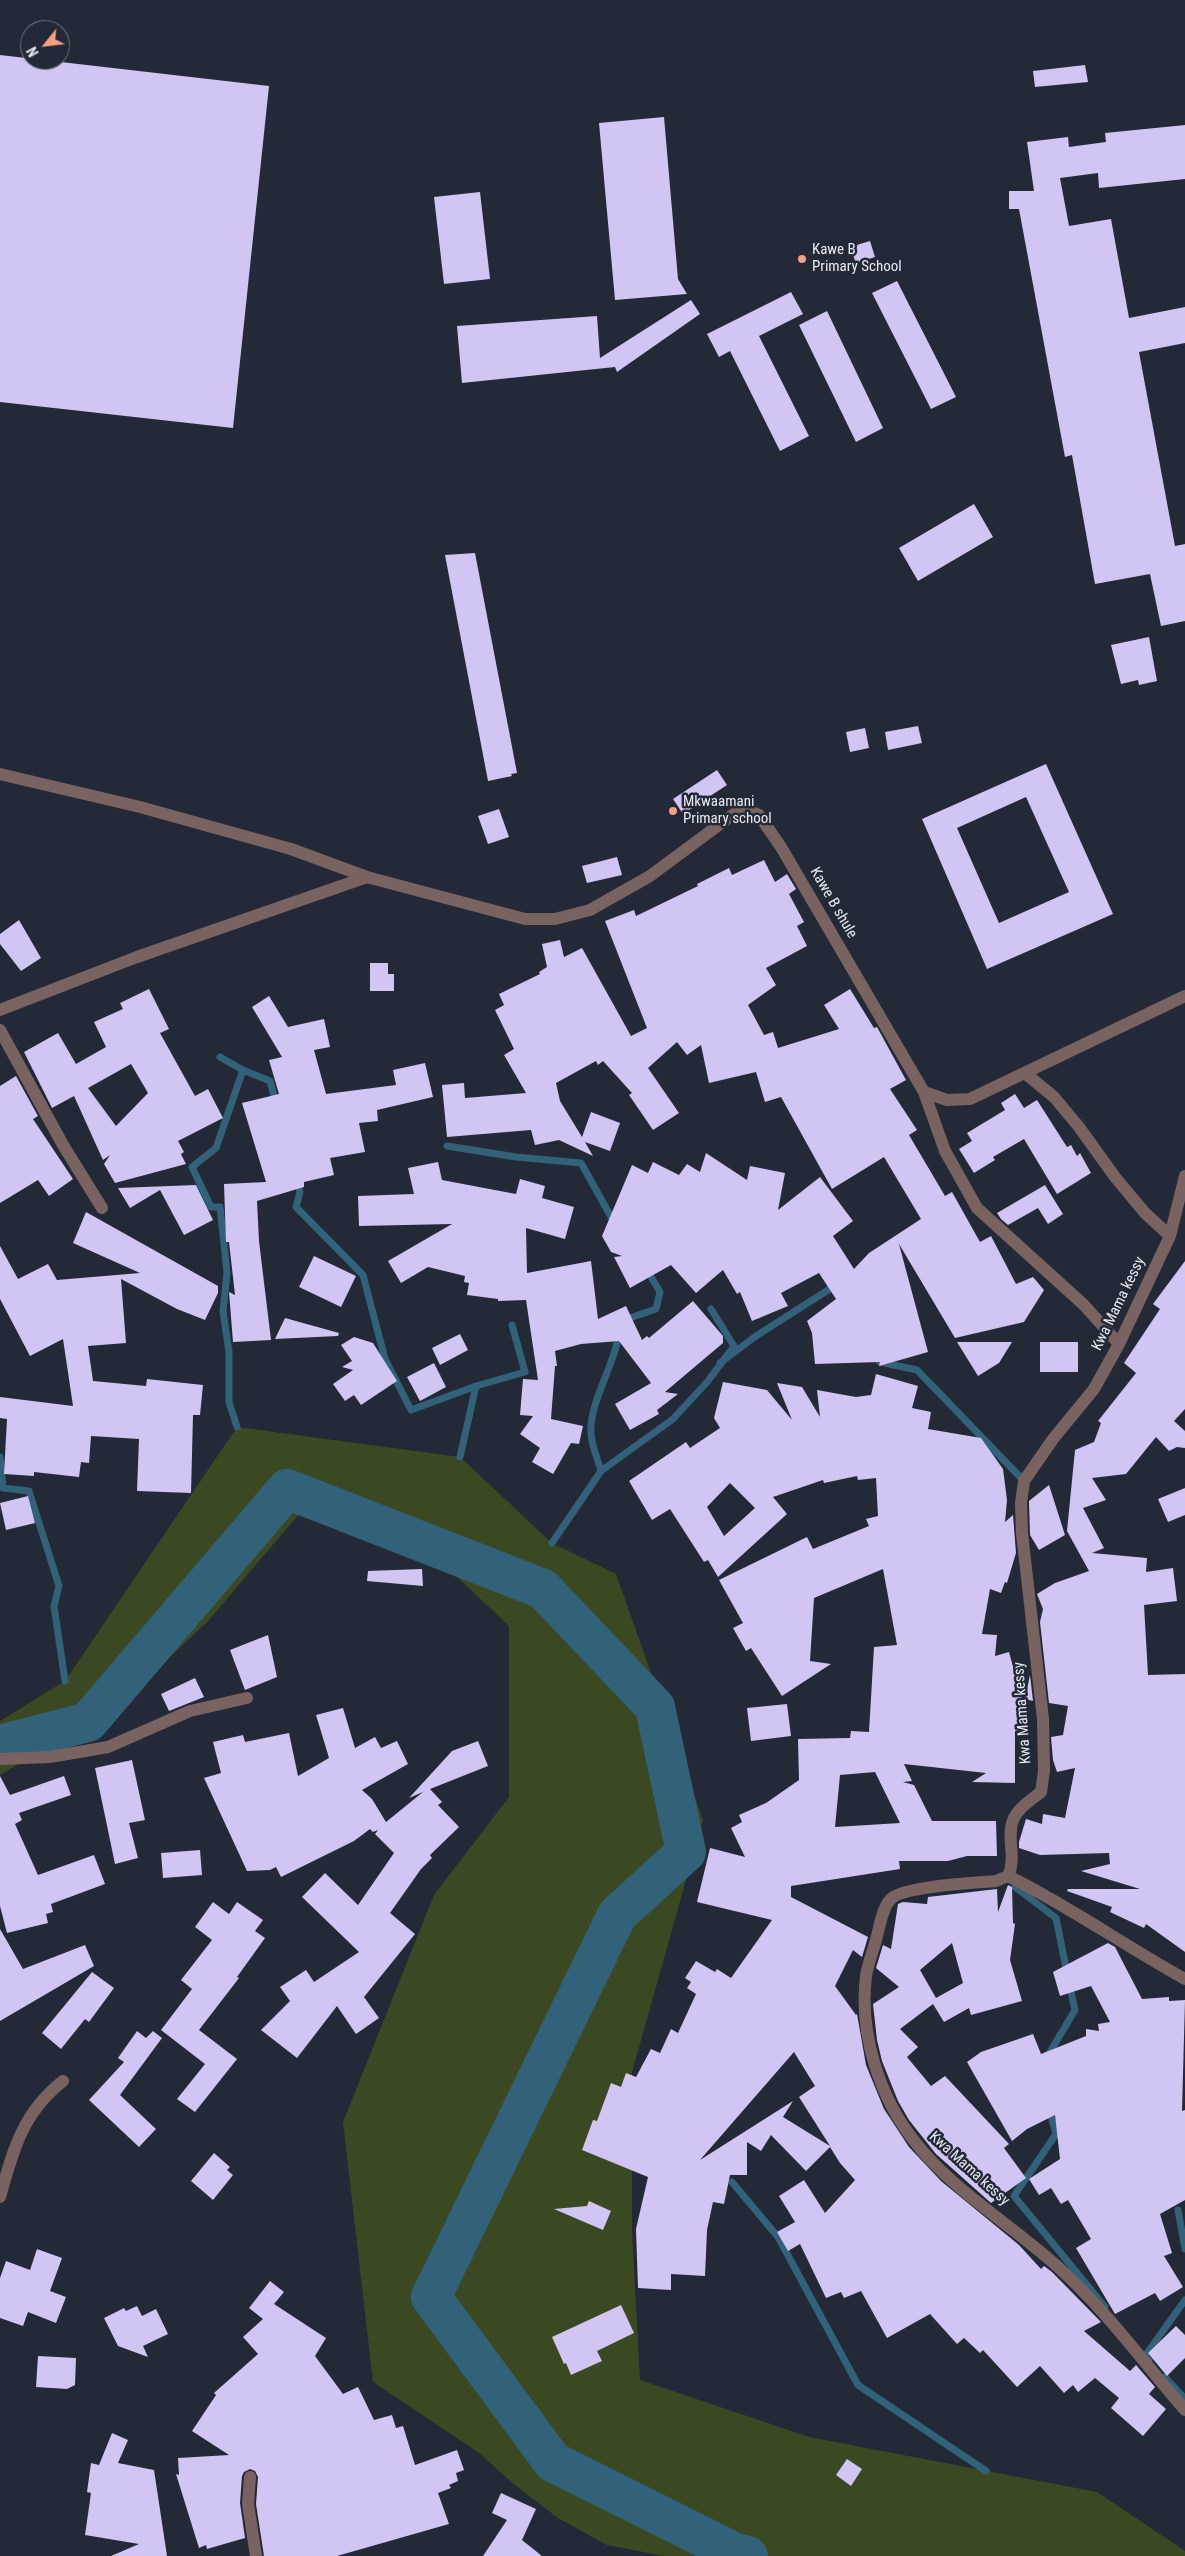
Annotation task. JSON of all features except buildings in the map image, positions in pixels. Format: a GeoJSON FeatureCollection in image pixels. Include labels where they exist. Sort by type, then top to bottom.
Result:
{"type":"FeatureCollection","features":[{"type":"Feature","properties":{"kind":"street","name":"Kawe B shule"},"geometry":{"type":"LineString","coordinates":[[0,774],[140,807],[282,846],[367,877],[525,918],[555,919],[590,910],[650,876],[735,813],[748,810],[759,815],[782,847],[924,1092],[945,1151],[977,1208],[1084,1305],[1119,1344]]}},
{"type":"Feature","properties":{"kind":"street"},"geometry":{"type":"LineString","coordinates":[[0,1010],[137,957],[367,877]]}},
{"type":"Feature","properties":{"kind":"street"},"geometry":{"type":"LineString","coordinates":[[924,1092],[948,1100],[970,1099],[1026,1074],[1185,996]]}},
{"type":"Feature","properties":{"kind":"street"},"geometry":{"type":"LineString","coordinates":[[0,1030],[54,1129],[102,1208]]}},
{"type":"Feature","properties":{"kind":"street"},"geometry":{"type":"LineString","coordinates":[[1026,1074],[1054,1097],[1080,1127],[1115,1177],[1145,1213],[1170,1236]]}},
{"type":"Feature","properties":{"kind":"street","name":"Kwa Mama kessy"},"geometry":{"type":"LineString","coordinates":[[1185,1176],[1170,1236],[1119,1344],[1094,1389],[1053,1439],[1024,1481],[1021,1503],[1022,1533],[1043,1719],[1044,1770],[1041,1792],[1021,1808],[1013,1821],[1013,1866],[1008,1876],[996,1880],[919,1889],[900,1894],[889,1902],[866,1976],[868,2043],[876,2070],[903,2126],[916,2143],[950,2178],[1057,2266],[1101,2309],[1139,2358],[1185,2410]]}},
{"type":"Feature","properties":{"kind":"street"},"geometry":{"type":"LineString","coordinates":[[0,1759],[50,1757],[108,1747],[190,1711],[247,1698]]}},
{"type":"Feature","properties":{"kind":"street"},"geometry":{"type":"LineString","coordinates":[[1008,1876],[1039,1891],[1128,1947],[1185,1979]]}},
{"type":"Feature","properties":{"kind":"street"},"geometry":{"type":"LineString","coordinates":[[0,2197],[18,2136],[46,2094],[63,2081]]}},
{"type":"Feature","properties":{"kind":"street"},"geometry":{"type":"LineString","coordinates":[[250,2478],[248,2504],[256,2556]]}},
{"type":"Feature","properties":{"kind":"green space"},"geometry":{"type":"Polygon","coordinates":[[[237,1427],[460,1457],[552,1543],[616,1574],[703,1820],[632,2072],[632,2231],[640,2380],[809,2437],[1097,2492],[1185,2551],[1185,2556],[664,2556],[607,2545],[558,2518],[516,2486],[479,2453],[373,2382],[343,2122],[434,1895],[509,1797],[509,1626],[422,1544],[300,1513],[208,1621],[121,1704],[0,1775],[0,1721],[65,1681],[237,1427]]]}},
{"type":"Feature","properties":{"kind":"waterway"},"geometry":{"type":"LineString","coordinates":[[220,1057],[243,1070],[216,1148],[192,1167],[211,1207],[220,1207],[227,1273],[223,1311],[229,1352],[229,1402],[237,1427]]}},
{"type":"Feature","properties":{"kind":"waterway"},"geometry":{"type":"LineString","coordinates":[[243,1070],[270,1081],[276,1103]]}},
{"type":"Feature","properties":{"kind":"waterway"},"geometry":{"type":"LineString","coordinates":[[447,1146],[516,1157],[581,1163],[615,1224]]}},
{"type":"Feature","properties":{"kind":"waterway"},"geometry":{"type":"LineString","coordinates":[[297,1181],[300,1192],[296,1207],[363,1275],[385,1359],[411,1410],[476,1386]]}},
{"type":"Feature","properties":{"kind":"waterway"},"geometry":{"type":"LineString","coordinates":[[624,1320],[656,1309],[660,1292],[647,1270]]}},
{"type":"Feature","properties":{"kind":"waterway"},"geometry":{"type":"LineString","coordinates":[[720,1363],[756,1336],[836,1285]]}},
{"type":"Feature","properties":{"kind":"waterway"},"geometry":{"type":"LineString","coordinates":[[601,1471],[673,1419],[708,1381],[734,1346],[711,1309]]}},
{"type":"Feature","properties":{"kind":"waterway"},"geometry":{"type":"LineString","coordinates":[[460,1457],[476,1386],[525,1372],[512,1325]]}},
{"type":"Feature","properties":{"kind":"waterway"},"geometry":{"type":"LineString","coordinates":[[552,1543],[601,1471],[592,1442],[592,1421],[594,1409],[617,1344],[619,1332]]}},
{"type":"Feature","properties":{"kind":"waterway"},"geometry":{"type":"LineString","coordinates":[[880,1362],[917,1370],[1024,1481]]}},
{"type":"Feature","properties":{"kind":"waterway"},"geometry":{"type":"LineString","coordinates":[[0,1457],[3,1488],[29,1491],[59,1586],[54,1606],[65,1681]]}},
{"type":"Feature","properties":{"kind":"waterway"},"geometry":{"type":"LineString","coordinates":[[0,1745],[88,1722],[287,1489],[543,1589],[655,1707],[686,1852],[617,1915],[431,2297],[553,2462],[735,2553],[748,2556]]}},
{"type":"Feature","properties":{"kind":"waterway"},"geometry":{"type":"LineString","coordinates":[[1015,1887],[1056,1918],[1067,1973]]}},
{"type":"Feature","properties":{"kind":"waterway"},"geometry":{"type":"LineString","coordinates":[[1047,2057],[1075,2010],[1069,1983]]}},
{"type":"Feature","properties":{"kind":"waterway"},"geometry":{"type":"LineString","coordinates":[[1049,2109],[1056,2134],[1014,2196],[1105,2307]]}},
{"type":"Feature","properties":{"kind":"waterway"},"geometry":{"type":"LineString","coordinates":[[732,2182],[778,2237],[858,2385],[986,2471]]}},
{"type":"Feature","properties":{"kind":"waterway"},"geometry":{"type":"LineString","coordinates":[[1178,2210],[1185,2249]]}},
{"type":"Feature","properties":{"kind":"waterway"},"geometry":{"type":"LineString","coordinates":[[1149,2360],[1145,2356],[1185,2300]]}},
{"type":"Feature","properties":{"kind":"waterway"},"geometry":{"type":"LineString","coordinates":[[1165,2377],[1185,2399]]}},
{"type":"Feature","properties":{"kind":"place","name":"Kawe B Primary School"},"geometry":{"type":"Point","coordinates":[802,259]}},
{"type":"Feature","properties":{"kind":"place","name":"Mkwaamani Primary school"},"geometry":{"type":"Point","coordinates":[673,811]}}]}
